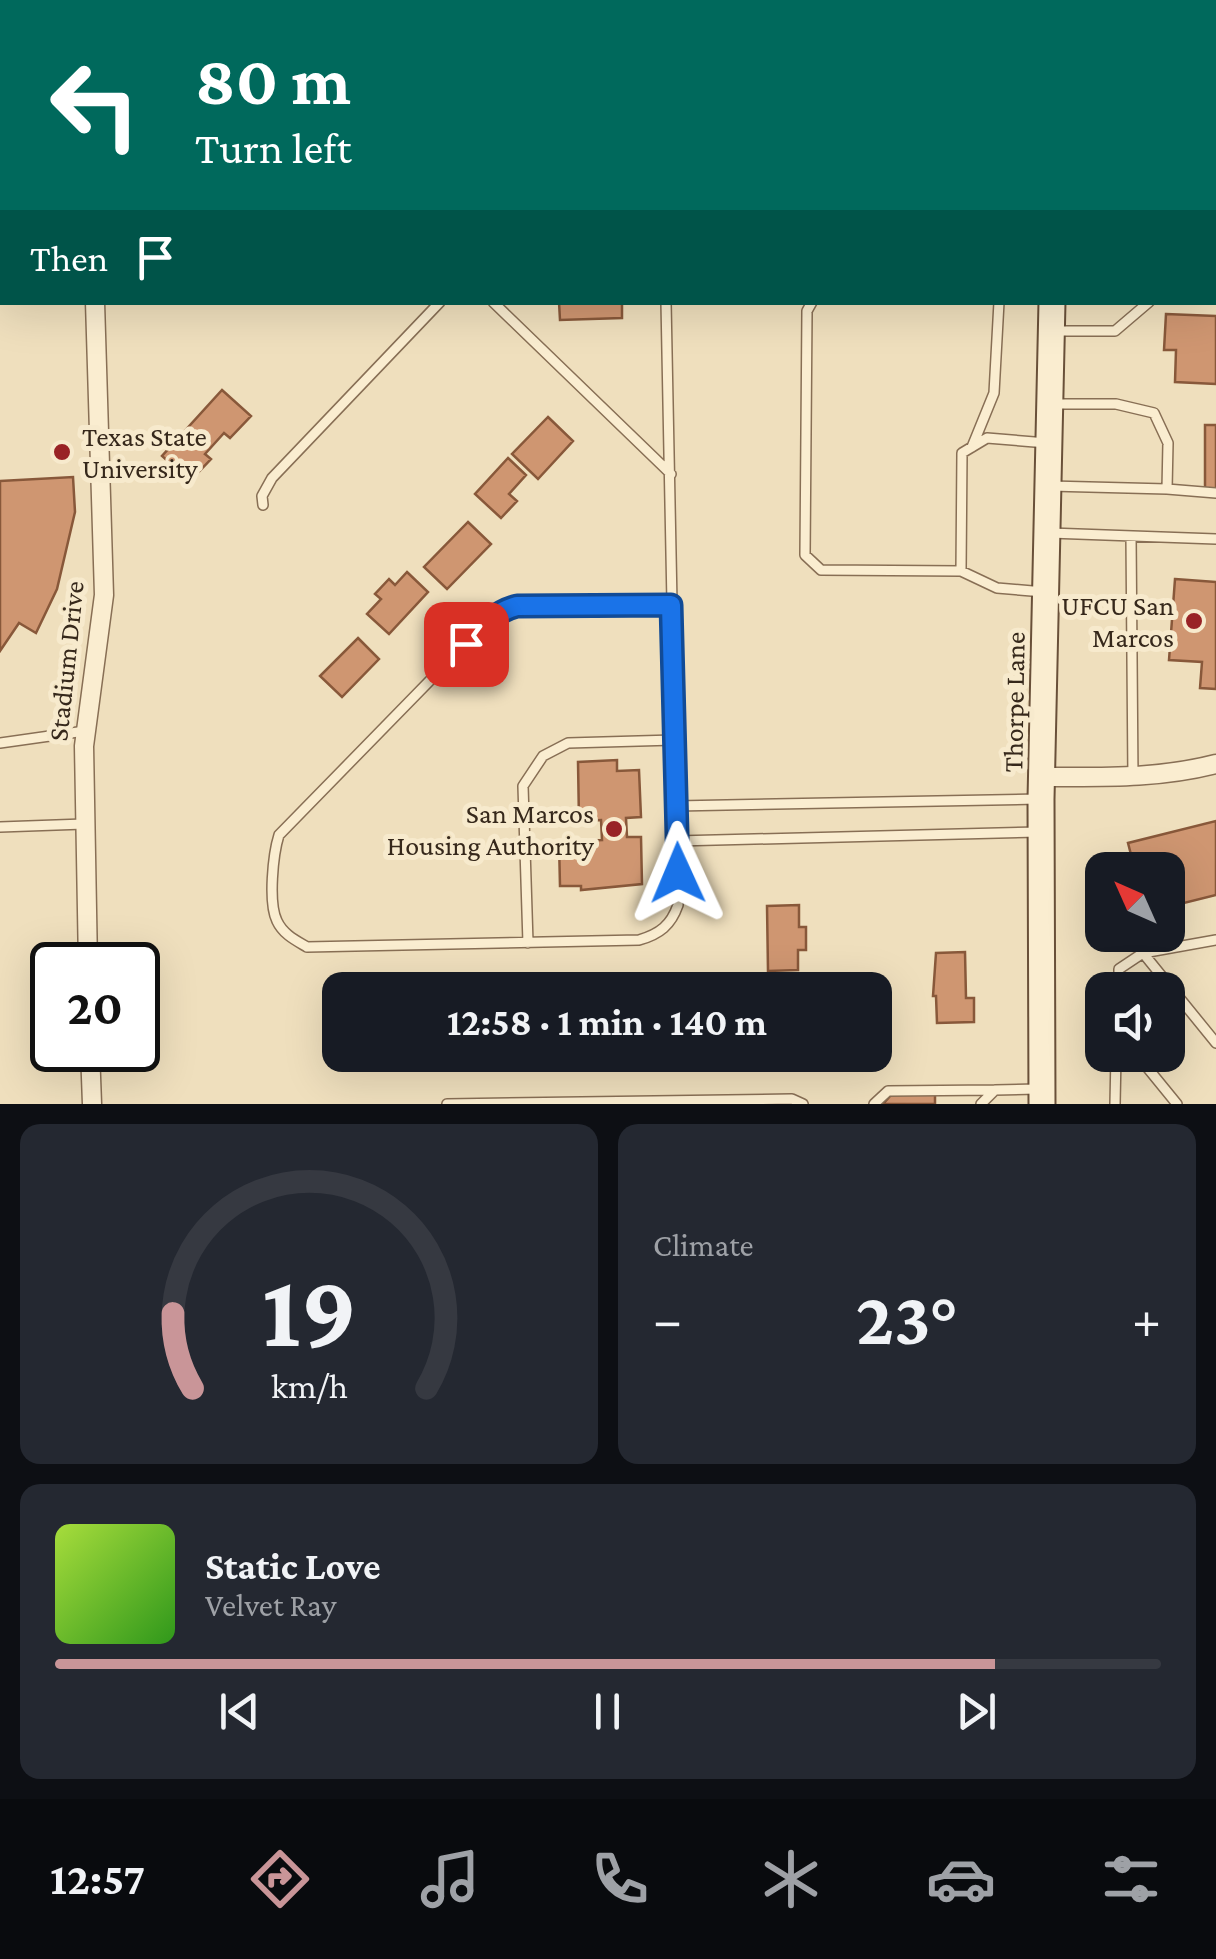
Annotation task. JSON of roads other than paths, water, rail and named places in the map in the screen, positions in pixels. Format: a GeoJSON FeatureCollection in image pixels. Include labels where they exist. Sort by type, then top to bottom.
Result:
{"type":"FeatureCollection","features":[{"type":"Feature","properties":{"kind":"street","name":"Stadium Drive"},"geometry":{"type":"LineString","coordinates":[[87,942],[85,732],[104,606],[95,305]]}},
{"type":"Feature","properties":{"kind":"street","name":"Thorpe Lane"},"geometry":{"type":"LineString","coordinates":[[1042,1096],[1042,788],[1052,305]]}},
{"type":"Feature","properties":{"kind":"street"},"geometry":{"type":"LineString","coordinates":[[1042,788],[1178,774],[1216,764]]}},
{"type":"Feature","properties":{"kind":"street"},"geometry":{"type":"LineString","coordinates":[[91,1072],[92,1104]]}},
{"type":"Feature","properties":{"kind":"lane"},"geometry":{"type":"LineString","coordinates":[[263,505],[262,496],[272,478],[437,305]]}},
{"type":"Feature","properties":{"kind":"lane"},"geometry":{"type":"LineString","coordinates":[[496,305],[671,474]]}},
{"type":"Feature","properties":{"kind":"lane"},"geometry":{"type":"LineString","coordinates":[[666,305],[678,841],[678,905],[673,919],[664,929],[639,940],[306,947],[286,933],[274,911],[274,851],[279,835],[491,618],[517,606],[671,605]]}},
{"type":"Feature","properties":{"kind":"lane"},"geometry":{"type":"LineString","coordinates":[[810,305],[807,311],[805,555],[822,570],[962,571],[997,588],[1046,592]]}},
{"type":"Feature","properties":{"kind":"lane"},"geometry":{"type":"LineString","coordinates":[[972,447],[994,393],[999,305]]}},
{"type":"Feature","properties":{"kind":"lane"},"geometry":{"type":"LineString","coordinates":[[1053,330],[1115,331],[1145,305]]}},
{"type":"Feature","properties":{"kind":"lane"},"geometry":{"type":"LineString","coordinates":[[1048,404],[1116,404],[1154,412],[1168,443],[1167,489]]}},
{"type":"Feature","properties":{"kind":"lane"},"geometry":{"type":"LineString","coordinates":[[962,571],[962,453],[988,438],[1048,444]]}},
{"type":"Feature","properties":{"kind":"lane"},"geometry":{"type":"LineString","coordinates":[[1048,486],[1216,493]]}},
{"type":"Feature","properties":{"kind":"lane"},"geometry":{"type":"LineString","coordinates":[[1047,533],[1216,539]]}},
{"type":"Feature","properties":{"kind":"lane"},"geometry":{"type":"LineString","coordinates":[[1131,536],[1133,778]]}},
{"type":"Feature","properties":{"kind":"lane"},"geometry":{"type":"LineString","coordinates":[[0,743],[85,732]]}},
{"type":"Feature","properties":{"kind":"lane"},"geometry":{"type":"LineString","coordinates":[[528,942],[524,786],[543,756],[568,743],[674,740]]}},
{"type":"Feature","properties":{"kind":"lane"},"geometry":{"type":"LineString","coordinates":[[676,806],[1042,788]]}},
{"type":"Feature","properties":{"kind":"lane"},"geometry":{"type":"LineString","coordinates":[[0,828],[84,824]]}},
{"type":"Feature","properties":{"kind":"lane"},"geometry":{"type":"LineString","coordinates":[[678,841],[1042,832]]}},
{"type":"Feature","properties":{"kind":"lane"},"geometry":{"type":"LineString","coordinates":[[1120,972],[1143,953],[1215,942]]}},
{"type":"Feature","properties":{"kind":"lane"},"geometry":{"type":"LineString","coordinates":[[1143,953],[1216,1043]]}},
{"type":"Feature","properties":{"kind":"lane"},"geometry":{"type":"LineString","coordinates":[[1115,1104],[1116,1072]]}},
{"type":"Feature","properties":{"kind":"lane"},"geometry":{"type":"LineString","coordinates":[[1151,1072],[1177,1104]]}},
{"type":"Feature","properties":{"kind":"lane"},"geometry":{"type":"LineString","coordinates":[[981,1104],[995,1090]]}},
{"type":"Feature","properties":{"kind":"lane"},"geometry":{"type":"LineString","coordinates":[[874,1104],[888,1091],[995,1090],[1042,1096]]}},
{"type":"Feature","properties":{"kind":"lane"},"geometry":{"type":"LineString","coordinates":[[447,1104],[792,1099],[803,1104]]}},
{"type":"Feature","properties":{"kind":"place","name":"Texas State University"},"geometry":{"type":"Point","coordinates":[62,452]}},
{"type":"Feature","properties":{"kind":"place","name":"UFCU San Marcos"},"geometry":{"type":"Point","coordinates":[1194,621]}},
{"type":"Feature","properties":{"kind":"place","name":"San Marcos Housing Authority"},"geometry":{"type":"Point","coordinates":[614,829]}}]}
